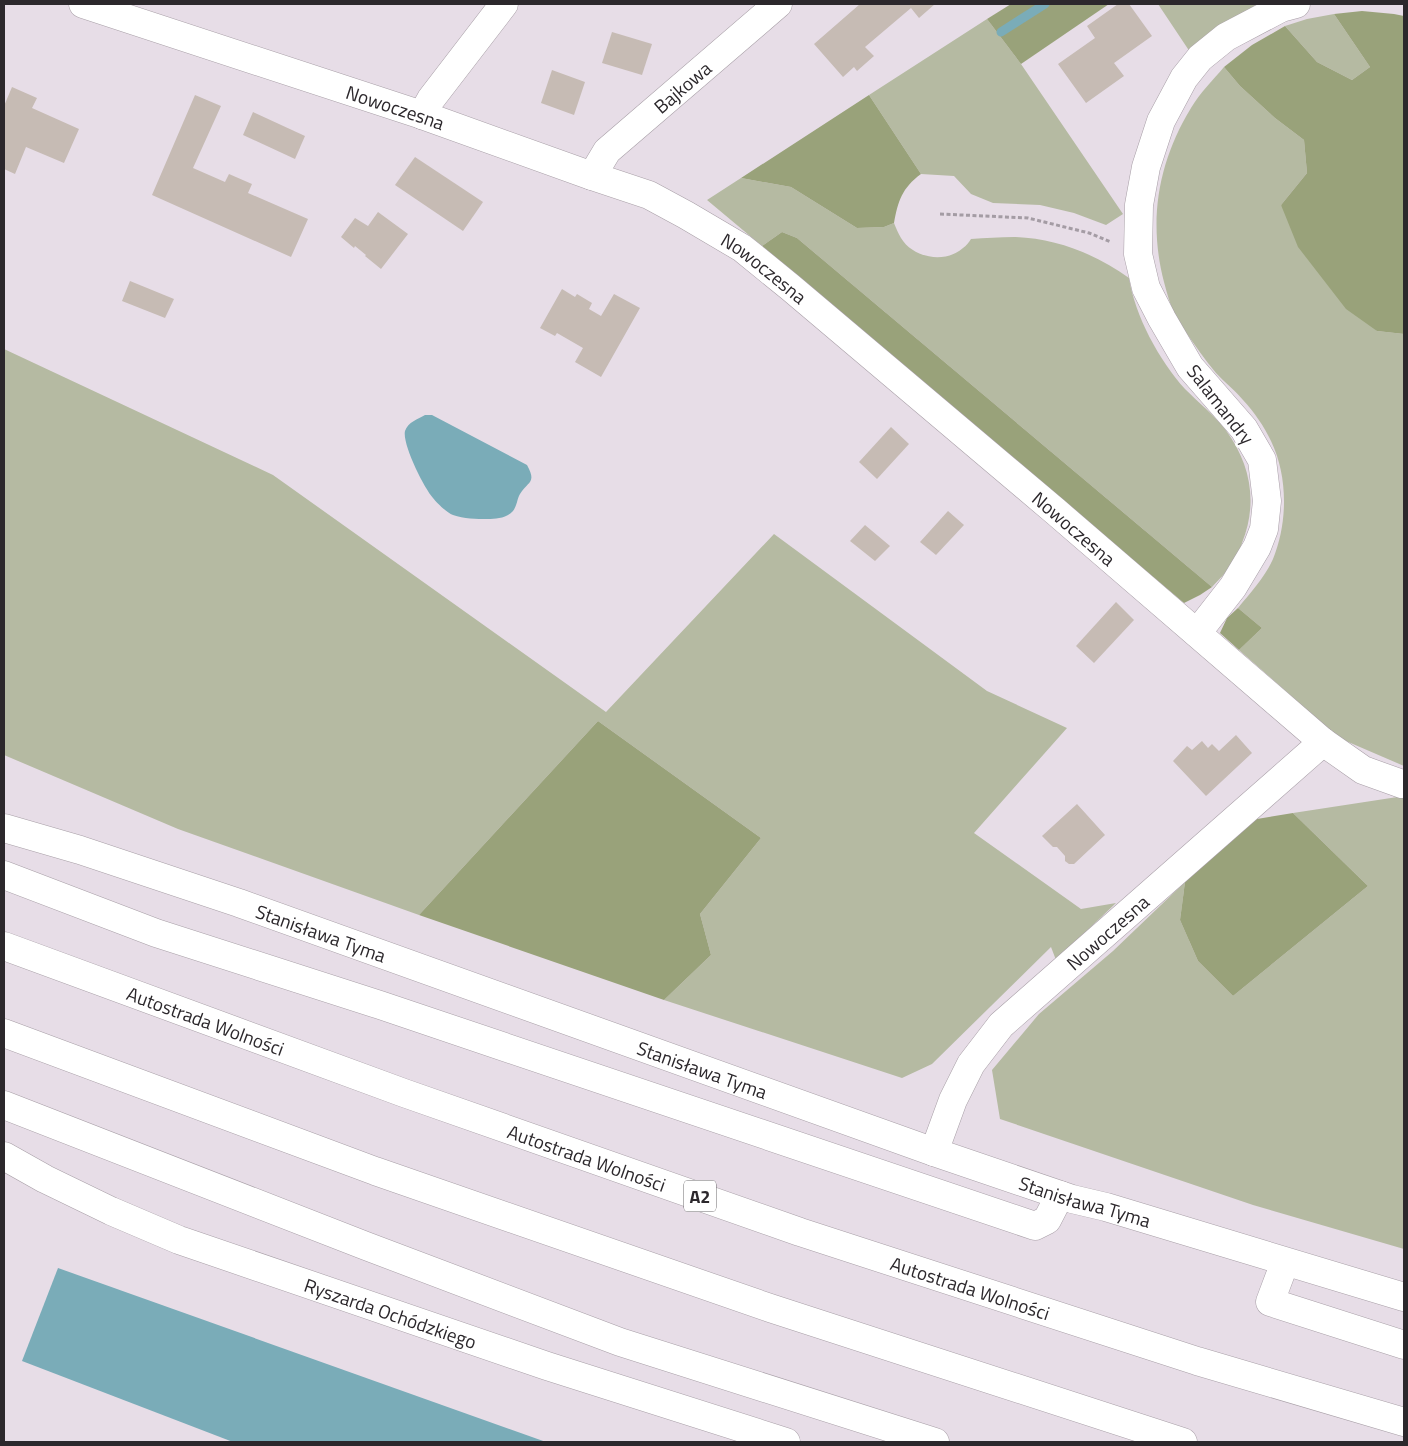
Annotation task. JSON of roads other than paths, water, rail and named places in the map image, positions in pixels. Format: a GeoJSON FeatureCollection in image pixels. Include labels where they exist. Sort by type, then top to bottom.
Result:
{"type":"FeatureCollection","features":[{"type":"Feature","properties":{"kind":"main road","name":"Nowoczesna"},"geometry":{"type":"LineString","coordinates":[[83,4],[422,115],[649,195],[742,248],[1018,479],[1323,742],[1363,770],[1402,784]]}},
{"type":"Feature","properties":{"kind":"main road"},"geometry":{"type":"LineString","coordinates":[[422,115],[431,98],[504,4]]}},
{"type":"Feature","properties":{"kind":"main road","name":"Bajkowa"},"geometry":{"type":"LineString","coordinates":[[592,176],[607,151],[778,4]]}},
{"type":"Feature","properties":{"kind":"main road","name":"Salamandry"},"geometry":{"type":"LineString","coordinates":[[1197,633],[1233,587],[1257,547],[1264,529],[1267,502],[1262,460],[1244,429],[1190,367],[1146,288],[1138,254],[1140,204],[1146,167],[1161,121],[1184,78],[1200,58],[1226,37],[1281,8],[1296,4]]}},
{"type":"Feature","properties":{"kind":"main road","name":"Nowoczesna"},"geometry":{"type":"LineString","coordinates":[[934,1152],[952,1100],[971,1064],[1001,1025],[1323,742]]}},
{"type":"Feature","properties":{"kind":"main road","name":"Stanisława Tyma"},"geometry":{"type":"LineString","coordinates":[[4,828],[80,850],[239,903],[934,1152],[1060,1195],[1106,1207],[1404,1297]]}},
{"type":"Feature","properties":{"kind":"main road"},"geometry":{"type":"LineString","coordinates":[[4,875],[156,933],[380,1005],[1035,1226],[1047,1220],[1060,1195]]}},
{"type":"Feature","properties":{"kind":"main road","name":"Autostrada Wolności"},"geometry":{"type":"LineString","coordinates":[[4,946],[404,1093],[800,1232],[1196,1360],[1404,1422]]}},
{"type":"Feature","properties":{"kind":"main road"},"geometry":{"type":"LineString","coordinates":[[4,1034],[375,1172],[770,1308],[1183,1442]]}},
{"type":"Feature","properties":{"kind":"main road"},"geometry":{"type":"LineString","coordinates":[[4,1105],[366,1246],[620,1342],[935,1442]]}},
{"type":"Feature","properties":{"kind":"main road","name":"Ryszarda Ochódzkiego"},"geometry":{"type":"LineString","coordinates":[[4,1156],[111,1212],[179,1240],[547,1366],[771,1440]]}},
{"type":"Feature","properties":{"kind":"main road"},"geometry":{"type":"LineString","coordinates":[[1285,1262],[1270,1302],[1404,1345]]}},
{"type":"Feature","properties":{"kind":"water"},"geometry":{"type":"Polygon","coordinates":[[[425,415],[432,415],[527,465],[531,479],[520,494],[511,513],[505,517],[494,519],[475,519],[453,515],[442,508],[429,493],[414,466],[405,437],[408,425],[425,415]]]}},
{"type":"Feature","properties":{"kind":"water"},"geometry":{"type":"Polygon","coordinates":[[[58,1268],[546,1442],[233,1442],[22,1361],[58,1268]]]}},
{"type":"Feature","properties":{"kind":"waterway"},"geometry":{"type":"LineString","coordinates":[[1001,32],[1045,4]]}}]}
